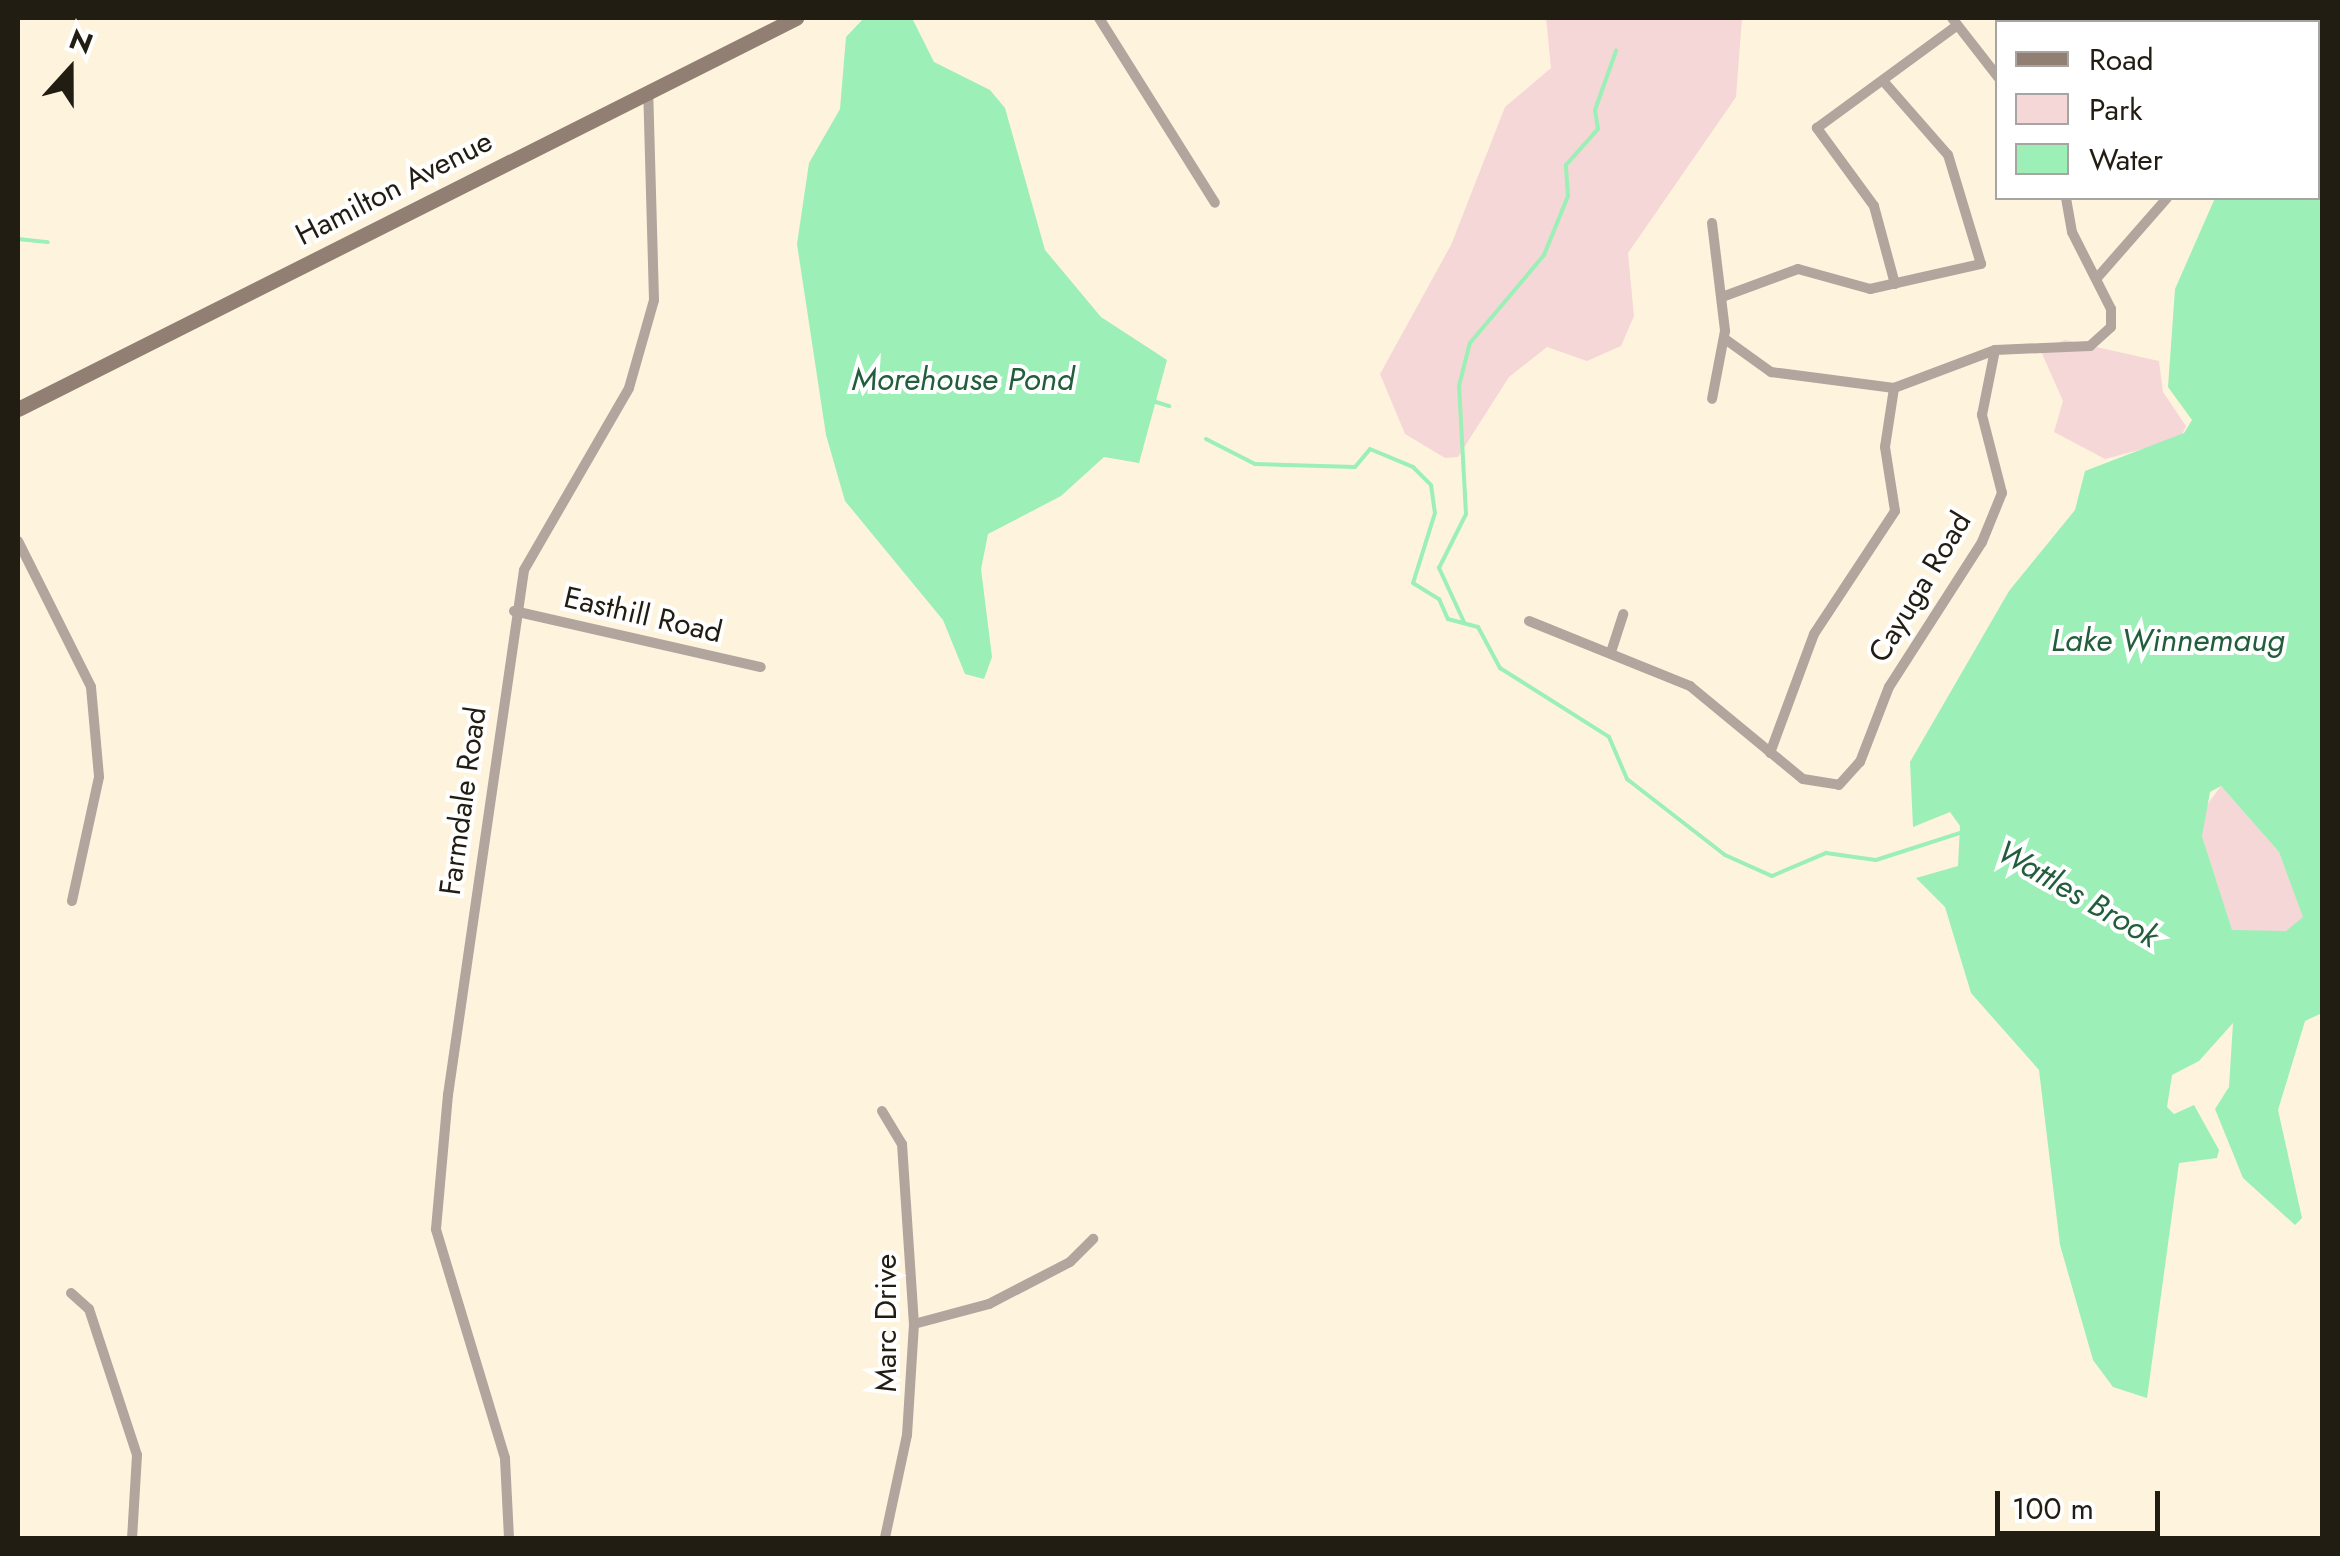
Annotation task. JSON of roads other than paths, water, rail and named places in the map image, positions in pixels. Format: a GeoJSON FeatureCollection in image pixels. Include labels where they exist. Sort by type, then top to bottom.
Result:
{"type":"FeatureCollection","features":[{"type":"Feature","properties":{"kind":"street","name":"Hamilton Avenue"},"geometry":{"type":"LineString","coordinates":[[18,410],[796,18]]}},
{"type":"Feature","properties":{"kind":"street"},"geometry":{"type":"LineString","coordinates":[[1099,18],[1215,203]]}},
{"type":"Feature","properties":{"kind":"street"},"geometry":{"type":"LineString","coordinates":[[1895,284],[1874,206],[1818,128],[1822,116],[1884,82],[1953,22],[1995,74]]}},
{"type":"Feature","properties":{"kind":"street"},"geometry":{"type":"LineString","coordinates":[[1722,297],[1798,269],[1847,286],[1895,284],[1981,264],[1948,155],[1884,82]]}},
{"type":"Feature","properties":{"kind":"street","name":"Farmdale Road"},"geometry":{"type":"LineString","coordinates":[[509,1538],[506,1458],[436,1229],[514,612],[541,530],[612,419],[643,346],[654,300],[648,91]]}},
{"type":"Feature","properties":{"kind":"street"},"geometry":{"type":"LineString","coordinates":[[1724,339],[1772,372],[1894,388],[1995,350],[2103,341],[2111,309],[2072,232],[2066,200]]}},
{"type":"Feature","properties":{"kind":"street"},"geometry":{"type":"LineString","coordinates":[[2098,278],[2165,200]]}},
{"type":"Feature","properties":{"kind":"street"},"geometry":{"type":"LineString","coordinates":[[1712,224],[1724,339],[1712,399]]}},
{"type":"Feature","properties":{"kind":"street","name":"Cayuga Road"},"geometry":{"type":"LineString","coordinates":[[1529,622],[1690,686],[1770,753],[1819,787],[1840,785],[1860,762],[1896,674],[1982,542],[2002,494],[1982,416],[1995,350]]}},
{"type":"Feature","properties":{"kind":"street"},"geometry":{"type":"LineString","coordinates":[[1770,753],[1814,634],[1894,511],[1884,447],[1894,388]]}},
{"type":"Feature","properties":{"kind":"street"},"geometry":{"type":"LineString","coordinates":[[18,541],[91,688],[99,777],[72,901]]}},
{"type":"Feature","properties":{"kind":"street","name":"Easthill Road"},"geometry":{"type":"LineString","coordinates":[[514,612],[760,667]]}},
{"type":"Feature","properties":{"kind":"street"},"geometry":{"type":"LineString","coordinates":[[1610,652],[1624,614]]}},
{"type":"Feature","properties":{"kind":"street","name":"Marc Drive"},"geometry":{"type":"LineString","coordinates":[[882,1111],[902,1144],[914,1324],[909,1424],[885,1538]]}},
{"type":"Feature","properties":{"kind":"street"},"geometry":{"type":"LineString","coordinates":[[914,1324],[989,1304],[1070,1262],[1092,1238]]}},
{"type":"Feature","properties":{"kind":"street"},"geometry":{"type":"LineString","coordinates":[[70,1293],[89,1309],[137,1455],[132,1538]]}},
{"type":"Feature","properties":{"kind":"water","name":"Morehouse Pond"},"geometry":{"type":"Polygon","coordinates":[[[864,18],[912,18],[934,62],[990,90],[1005,108],[1045,250],[1101,317],[1167,360],[1139,463],[1104,457],[1061,496],[988,534],[981,569],[992,657],[984,679],[965,674],[943,620],[845,501],[826,435],[797,244],[809,163],[840,109],[846,37],[864,18]]]}},
{"type":"Feature","properties":{"kind":"water"},"geometry":{"type":"Polygon","coordinates":[[[2247,18],[2248,20],[2172,20],[2247,18]]]}},
{"type":"Feature","properties":{"kind":"water","name":"Lake Winnemaug"},"geometry":{"type":"Polygon","coordinates":[[[2270,18],[2322,18],[2322,1013],[2305,1021],[2278,1110],[2302,1218],[2295,1225],[2243,1178],[2215,1109],[2229,1087],[2233,1023],[2199,1061],[2172,1075],[2167,1107],[2174,1114],[2194,1105],[2219,1150],[2217,1158],[2179,1163],[2147,1398],[2113,1387],[2093,1360],[2060,1245],[2039,1070],[1971,993],[1945,907],[1916,878],[1958,866],[1960,826],[1950,812],[1913,827],[1910,762],[2009,591],[2075,510],[2085,471],[2184,433],[2192,420],[2168,387],[2175,289],[2214,200],[2320,200],[2320,20],[2270,18]],[[2221,786],[2210,792],[2202,836],[2232,930],[2286,931],[2303,917],[2279,852],[2221,786]]]}},
{"type":"Feature","properties":{"kind":"waterway"},"geometry":{"type":"LineString","coordinates":[[1464,622],[1439,568],[1466,514],[1459,386],[1470,343],[1544,255],[1568,196],[1566,165],[1598,129],[1595,110],[1616,51]]}},
{"type":"Feature","properties":{"kind":"waterway"},"geometry":{"type":"LineString","coordinates":[[18,239],[48,242]]}},
{"type":"Feature","properties":{"kind":"waterway","name":"Wattles Brook"},"geometry":{"type":"LineString","coordinates":[[1156,402],[1169,406]]}},
{"type":"Feature","properties":{"kind":"waterway","name":"Wattles Brook"},"geometry":{"type":"LineString","coordinates":[[1206,439],[1255,464],[1355,467],[1370,449],[1413,467],[1431,485],[1435,513],[1413,583],[1439,599],[1448,619],[1478,627],[1500,668],[1609,737],[1627,779],[1725,855],[1772,876],[1826,853],[1876,860],[1963,832]]}}]}
